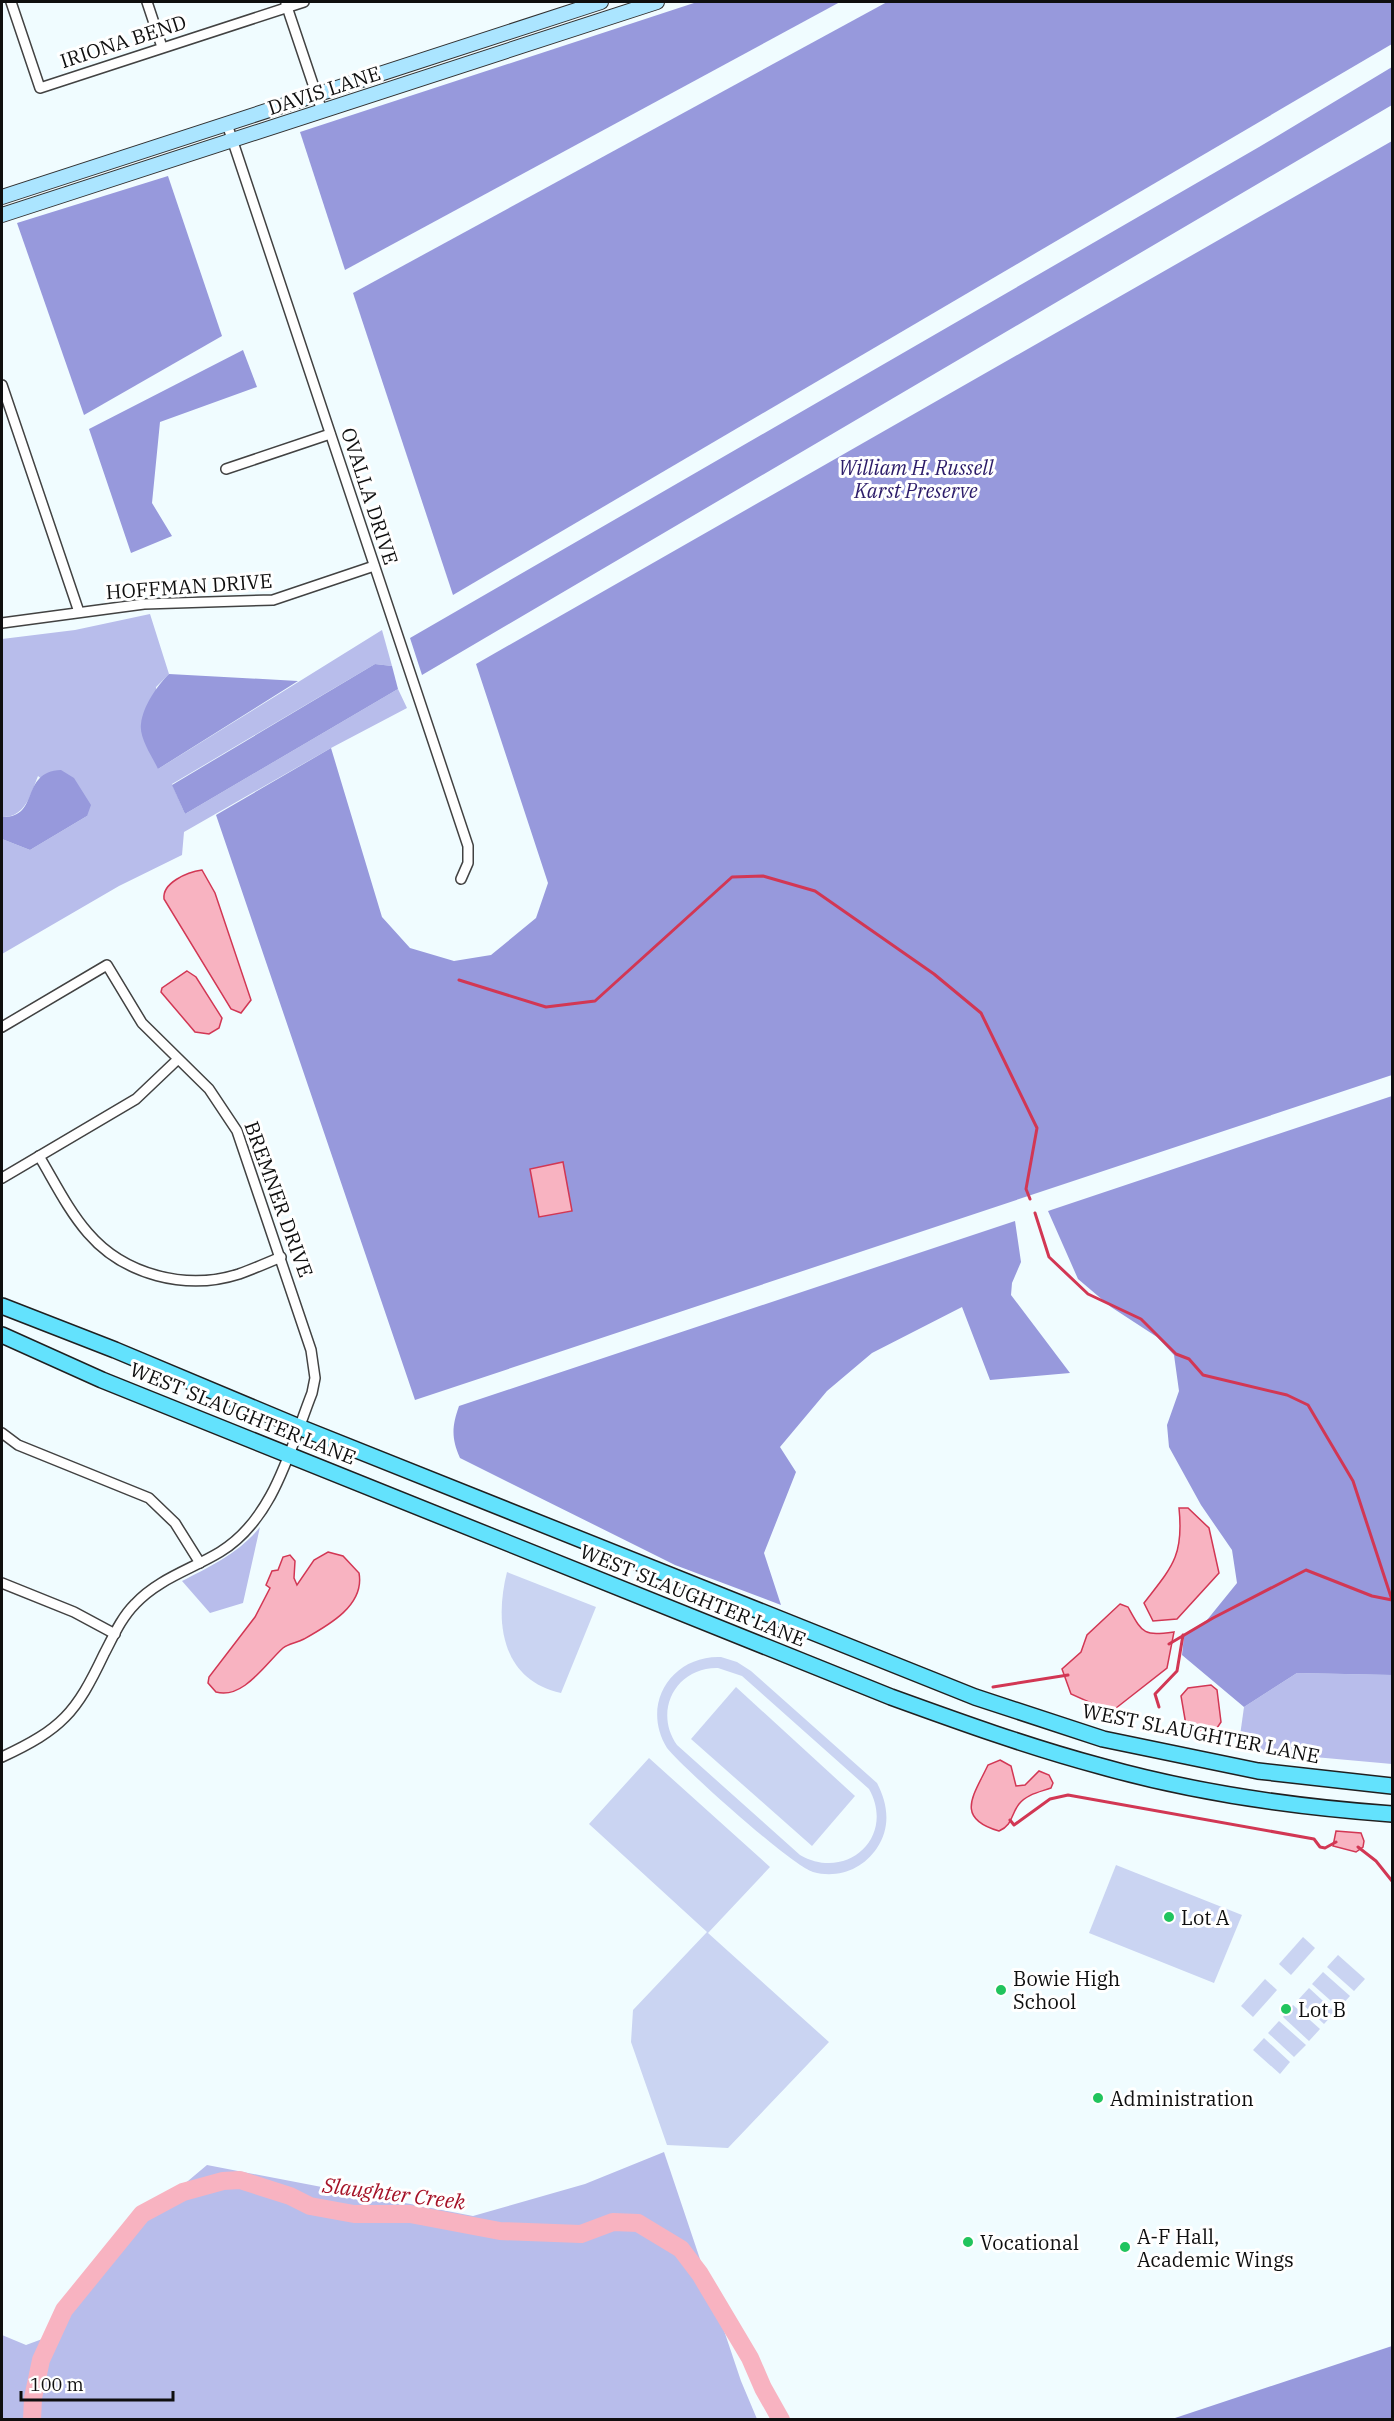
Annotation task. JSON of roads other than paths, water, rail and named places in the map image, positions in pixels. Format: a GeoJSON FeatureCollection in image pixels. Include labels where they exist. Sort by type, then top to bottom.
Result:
{"type":"FeatureCollection","features":[{"type":"Feature","properties":{"kind":"main road","name":"DAVIS LANE"},"geometry":{"type":"LineString","coordinates":[[2,197],[601,2]]}},
{"type":"Feature","properties":{"kind":"main road","name":"DAVIS LANE"},"geometry":{"type":"LineString","coordinates":[[2,215],[657,2]]}},
{"type":"Feature","properties":{"kind":"main road","name":"WEST SLAUGHTER LANE"},"geometry":{"type":"LineString","coordinates":[[2,1306],[115,1350],[299,1428],[975,1697],[1102,1739],[1258,1770],[1392,1786]]}},
{"type":"Feature","properties":{"kind":"main road","name":"WEST SLAUGHTER LANE"},"geometry":{"type":"LineString","coordinates":[[2,1335],[102,1380],[891,1697],[965,1723],[1101,1767],[1213,1792],[1322,1809],[1392,1814]]}},
{"type":"Feature","properties":{"kind":"main road"},"geometry":{"type":"LineString","coordinates":[[965,1723],[975,1697]]}},
{"type":"Feature","properties":{"kind":"street","name":"IRIONA BEND"},"geometry":{"type":"LineString","coordinates":[[11,2],[40,88],[287,4],[304,2]]}},
{"type":"Feature","properties":{"kind":"street"},"geometry":{"type":"LineString","coordinates":[[147,2],[162,47]]}},
{"type":"Feature","properties":{"kind":"street"},"geometry":{"type":"LineString","coordinates":[[287,4],[322,111]]}},
{"type":"Feature","properties":{"kind":"street","name":"OVALLA DRIVE"},"geometry":{"type":"LineString","coordinates":[[227,124],[468,846],[468,863],[461,879]]}},
{"type":"Feature","properties":{"kind":"street"},"geometry":{"type":"LineString","coordinates":[[2,385],[79,612]]}},
{"type":"Feature","properties":{"kind":"street"},"geometry":{"type":"LineString","coordinates":[[226,469],[330,434]]}},
{"type":"Feature","properties":{"kind":"street","name":"HOFFMAN DRIVE"},"geometry":{"type":"LineString","coordinates":[[2,623],[181,601],[273,600],[374,566]]}},
{"type":"Feature","properties":{"kind":"street","name":"BREMNER DRIVE"},"geometry":{"type":"LineString","coordinates":[[2,1027],[107,964],[142,1023],[209,1089],[231,1118],[246,1153],[314,1364],[312,1394],[267,1503],[257,1517],[232,1544],[152,1588],[135,1603],[115,1634],[90,1684],[69,1714],[45,1735],[2,1757]]}},
{"type":"Feature","properties":{"kind":"street"},"geometry":{"type":"LineString","coordinates":[[2,1178],[136,1099],[177,1060]]}},
{"type":"Feature","properties":{"kind":"street"},"geometry":{"type":"LineString","coordinates":[[39,1156],[88,1233],[104,1249],[136,1269],[171,1279],[208,1280],[238,1274],[281,1257]]}},
{"type":"Feature","properties":{"kind":"street"},"geometry":{"type":"LineString","coordinates":[[2,1433],[18,1445],[149,1498],[175,1523],[200,1563]]}},
{"type":"Feature","properties":{"kind":"street"},"geometry":{"type":"LineString","coordinates":[[2,1583],[74,1612],[115,1634]]}},
{"type":"Feature","properties":{"kind":"waterway"},"geometry":{"type":"LineString","coordinates":[[459,980],[546,1007],[595,1001],[732,877],[763,876],[815,891],[934,974],[981,1013],[1037,1128],[1026,1189],[1030,1199]]}},
{"type":"Feature","properties":{"kind":"waterway"},"geometry":{"type":"LineString","coordinates":[[1035,1213],[1049,1257],[1088,1294],[1141,1319],[1176,1354],[1189,1359],[1203,1375],[1287,1395],[1308,1405],[1353,1481],[1392,1600],[1372,1596],[1306,1570],[1213,1618],[1169,1644]]}},
{"type":"Feature","properties":{"kind":"waterway"},"geometry":{"type":"LineString","coordinates":[[1159,1707],[1155,1694],[1177,1671],[1183,1635]]}},
{"type":"Feature","properties":{"kind":"waterway"},"geometry":{"type":"LineString","coordinates":[[993,1687],[1068,1675]]}},
{"type":"Feature","properties":{"kind":"waterway"},"geometry":{"type":"LineString","coordinates":[[1010,1820],[1014,1825],[1050,1799],[1068,1795],[1314,1839],[1320,1847],[1325,1848],[1336,1842]]}},
{"type":"Feature","properties":{"kind":"waterway"},"geometry":{"type":"LineString","coordinates":[[1358,1847],[1376,1861],[1392,1881]]}},
{"type":"Feature","properties":{"kind":"waterway","name":"Slaughter Creek"},"geometry":{"type":"LineString","coordinates":[[32,2420],[33,2398],[41,2360],[64,2310],[142,2214],[183,2192],[223,2181],[240,2180],[290,2196],[310,2206],[354,2214],[410,2214],[500,2231],[581,2234],[613,2222],[638,2223],[681,2249],[700,2274],[750,2358],[781,2420]]}},
{"type":"Feature","properties":{"kind":"place","name":"Lot A"},"geometry":{"type":"Point","coordinates":[1169,1917]}},
{"type":"Feature","properties":{"kind":"place","name":"Bowie High School"},"geometry":{"type":"Point","coordinates":[1001,1990]}},
{"type":"Feature","properties":{"kind":"place","name":"Lot B"},"geometry":{"type":"Point","coordinates":[1286,2009]}},
{"type":"Feature","properties":{"kind":"place","name":"Administration"},"geometry":{"type":"Point","coordinates":[1098,2098]}},
{"type":"Feature","properties":{"kind":"place","name":"Vocational"},"geometry":{"type":"Point","coordinates":[968,2242]}},
{"type":"Feature","properties":{"kind":"place","name":"A-F Hall, Academic Wings"},"geometry":{"type":"Point","coordinates":[1125,2247]}},
{"type":"Feature","properties":{"kind":"park label","name":"William H. Russell Karst Preserve"},"geometry":{"type":"Point","coordinates":[916,478]}}]}
